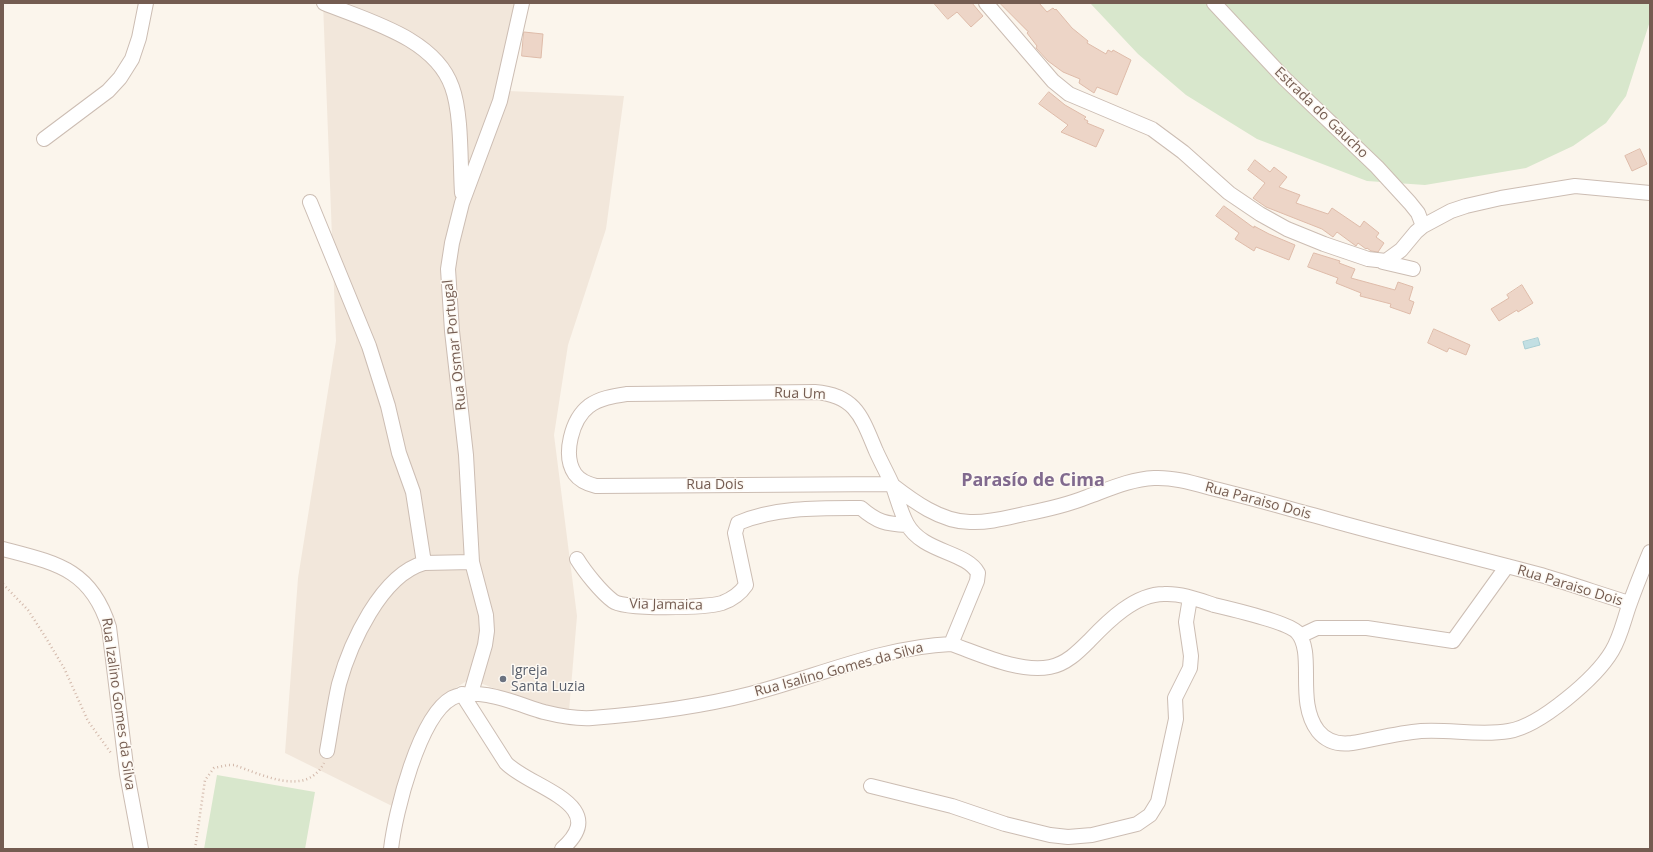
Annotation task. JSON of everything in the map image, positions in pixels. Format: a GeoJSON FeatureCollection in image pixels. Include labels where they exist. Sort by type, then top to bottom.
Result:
{"type":"FeatureCollection","features":[{"type":"Feature","properties":{"kind":"street"},"geometry":{"type":"LineString","coordinates":[[44,139],[108,91],[120,78],[132,59],[139,38],[146,3]]}},
{"type":"Feature","properties":{"kind":"street"},"geometry":{"type":"LineString","coordinates":[[324,3],[412,40],[433,56],[441,65],[452,86],[457,110],[462,203]]}},
{"type":"Feature","properties":{"kind":"street","name":"Rua Osmar Portugal"},"geometry":{"type":"LineString","coordinates":[[466,694],[485,645],[488,631],[486,615],[472,562],[466,455],[448,278],[451,249],[462,203],[500,101],[522,3]]}},
{"type":"Feature","properties":{"kind":"street"},"geometry":{"type":"LineString","coordinates":[[986,3],[1053,80],[1069,94],[1152,129],[1184,152],[1229,193],[1260,214],[1287,229],[1324,244],[1368,259],[1413,268]]}},
{"type":"Feature","properties":{"kind":"street","name":"Estrada do Gaucho"},"geometry":{"type":"LineString","coordinates":[[1214,3],[1285,79],[1377,167],[1418,213],[1423,226]]}},
{"type":"Feature","properties":{"kind":"street"},"geometry":{"type":"LineString","coordinates":[[1383,262],[1391,258],[1423,226],[1451,211],[1466,206],[1561,187],[1575,186],[1650,193]]}},
{"type":"Feature","properties":{"kind":"street"},"geometry":{"type":"LineString","coordinates":[[310,202],[368,346],[388,406],[399,453],[413,492],[424,563]]}},
{"type":"Feature","properties":{"kind":"street","name":"Rua Um"},"geometry":{"type":"LineString","coordinates":[[570,442],[573,428],[583,412],[594,403],[617,396],[664,393],[825,393],[845,401],[861,415],[892,484],[899,508],[907,525],[916,536],[971,564],[978,573],[977,581],[951,644]]}},
{"type":"Feature","properties":{"kind":"street","name":"Rua Dois"},"geometry":{"type":"LineString","coordinates":[[570,442],[571,465],[575,474],[581,480],[596,486],[892,484]]}},
{"type":"Feature","properties":{"kind":"street","name":"Rua Paraiso Dois"},"geometry":{"type":"LineString","coordinates":[[892,484],[906,496],[935,513],[961,521],[976,522],[996,520],[1054,508],[1122,484],[1153,478],[1174,479],[1252,498],[1386,536],[1436,547],[1507,566],[1629,603]]}},
{"type":"Feature","properties":{"kind":"street","name":"Via Jamaica"},"geometry":{"type":"LineString","coordinates":[[577,559],[585,571],[614,602],[640,606],[706,606],[723,603],[738,595],[746,585],[735,533],[738,523],[754,517],[787,510],[861,508],[871,516],[888,524],[907,525]]}},
{"type":"Feature","properties":{"kind":"street","name":"Rua Izalino Gomes da Silva"},"geometry":{"type":"LineString","coordinates":[[3,549],[34,557],[60,566],[74,573],[93,591],[105,612],[110,627],[127,774],[141,849]]}},
{"type":"Feature","properties":{"kind":"street"},"geometry":{"type":"LineString","coordinates":[[1507,566],[1454,640],[1367,628],[1317,628],[1300,636],[1305,650],[1306,694],[1309,713],[1320,734],[1331,742],[1344,744],[1421,731],[1509,731],[1526,725],[1544,715],[1572,693],[1596,672],[1613,650],[1621,632],[1629,603],[1650,552]]}},
{"type":"Feature","properties":{"kind":"street"},"geometry":{"type":"LineString","coordinates":[[327,751],[339,684],[345,664],[356,639],[369,616],[392,583],[408,570],[424,563],[472,562]]}},
{"type":"Feature","properties":{"kind":"street","name":"Rua Isalino Gomes da Silva"},"geometry":{"type":"LineString","coordinates":[[466,694],[491,697],[544,712],[572,718],[589,718],[641,713],[749,694],[901,651],[951,644],[1020,666],[1042,668],[1051,667],[1060,664],[1077,654],[1106,625],[1128,608],[1157,594],[1190,598],[1286,625],[1300,636]]}},
{"type":"Feature","properties":{"kind":"street"},"geometry":{"type":"LineString","coordinates":[[871,786],[952,806],[1005,824],[1060,836],[1076,837],[1092,835],[1132,826],[1142,822],[1153,811],[1158,802],[1176,719],[1175,698],[1190,668],[1191,656],[1186,622],[1190,598]]}},
{"type":"Feature","properties":{"kind":"street"},"geometry":{"type":"LineString","coordinates":[[391,849],[395,822],[407,779],[427,730],[441,706],[454,697],[466,694],[509,767],[524,778],[560,796],[574,809],[578,822],[578,828],[572,839],[562,849]]}},
{"type":"Feature","properties":{"kind":"path"},"geometry":{"type":"LineString","coordinates":[[3,584],[28,610],[46,638],[64,668],[88,721],[113,756]]}},
{"type":"Feature","properties":{"kind":"path"},"geometry":{"type":"LineString","coordinates":[[195,849],[205,780],[214,768],[222,765],[234,765],[274,779],[299,782],[309,778],[318,771],[325,761],[327,751]]}},
{"type":"Feature","properties":{"kind":"shaded area"},"geometry":{"type":"Polygon","coordinates":[[[323,3],[519,3],[508,91],[624,96],[606,229],[568,345],[554,435],[577,616],[569,711],[521,699],[470,679],[439,698],[417,738],[392,806],[285,753],[298,578],[336,341],[323,3]]]}},
{"type":"Feature","properties":{"kind":"green space"},"geometry":{"type":"Polygon","coordinates":[[[1090,3],[1650,3],[1650,21],[1626,96],[1606,123],[1573,146],[1526,168],[1425,185],[1367,181],[1257,139],[1186,95],[1138,54],[1090,3]]]}},
{"type":"Feature","properties":{"kind":"green space"},"geometry":{"type":"Polygon","coordinates":[[[217,775],[315,792],[305,849],[204,849],[217,775]]]}},
{"type":"Feature","properties":{"kind":"water"},"geometry":{"type":"Polygon","coordinates":[[[1538,338],[1540,345],[1525,349],[1523,342],[1538,338]]]}},
{"type":"Feature","properties":{"kind":"building"},"geometry":{"type":"Polygon","coordinates":[[[934,3],[972,3],[983,16],[971,27],[957,12],[948,19],[934,3]]]}},
{"type":"Feature","properties":{"kind":"building"},"geometry":{"type":"Polygon","coordinates":[[[1000,3],[1039,3],[1047,12],[1053,8],[1055,10],[1056,9],[1072,28],[1088,41],[1087,43],[1106,54],[1108,50],[1112,52],[1113,50],[1131,60],[1117,95],[1097,87],[1094,93],[1079,83],[1080,79],[1063,72],[1048,61],[1036,48],[1037,46],[1027,33],[1028,32],[1000,3]]]}},
{"type":"Feature","properties":{"kind":"building"},"geometry":{"type":"Polygon","coordinates":[[[524,32],[543,34],[541,58],[522,56],[524,32]]]}},
{"type":"Feature","properties":{"kind":"building"},"geometry":{"type":"Polygon","coordinates":[[[1049,92],[1065,105],[1086,117],[1084,119],[1088,121],[1087,123],[1104,130],[1096,147],[1061,132],[1068,125],[1039,104],[1049,92]]]}},
{"type":"Feature","properties":{"kind":"building"},"geometry":{"type":"Polygon","coordinates":[[[1640,149],[1647,164],[1632,171],[1625,156],[1640,149]]]}},
{"type":"Feature","properties":{"kind":"building"},"geometry":{"type":"Polygon","coordinates":[[[1255,160],[1270,172],[1274,167],[1287,177],[1279,187],[1300,195],[1296,203],[1328,214],[1332,208],[1360,227],[1364,221],[1379,233],[1376,237],[1384,243],[1378,252],[1371,251],[1367,248],[1366,249],[1358,243],[1356,246],[1337,232],[1333,237],[1322,229],[1266,207],[1253,198],[1265,183],[1248,170],[1255,160]]]}},
{"type":"Feature","properties":{"kind":"building"},"geometry":{"type":"Polygon","coordinates":[[[1224,206],[1254,228],[1254,226],[1295,245],[1289,260],[1256,247],[1254,251],[1235,239],[1239,233],[1216,216],[1224,206]]]}},
{"type":"Feature","properties":{"kind":"building"},"geometry":{"type":"Polygon","coordinates":[[[1314,253],[1340,261],[1339,263],[1355,269],[1351,278],[1395,290],[1398,282],[1413,287],[1409,300],[1414,302],[1410,314],[1390,307],[1391,304],[1360,296],[1361,293],[1336,283],[1338,278],[1308,267],[1314,253]]]}},
{"type":"Feature","properties":{"kind":"building"},"geometry":{"type":"Polygon","coordinates":[[[1522,285],[1533,303],[1518,312],[1517,310],[1499,321],[1491,309],[1509,298],[1507,295],[1522,285]]]}},
{"type":"Feature","properties":{"kind":"building"},"geometry":{"type":"Polygon","coordinates":[[[1434,329],[1470,345],[1466,355],[1449,348],[1447,352],[1428,343],[1434,329]]]}},
{"type":"Feature","properties":{"kind":"place","name":"Igreja Santa Luzia"},"geometry":{"type":"Point","coordinates":[503,679]}},
{"type":"Feature","properties":{"kind":"district","name":"Parasío de Cima"},"geometry":{"type":"Point","coordinates":[1033,481]}}]}
